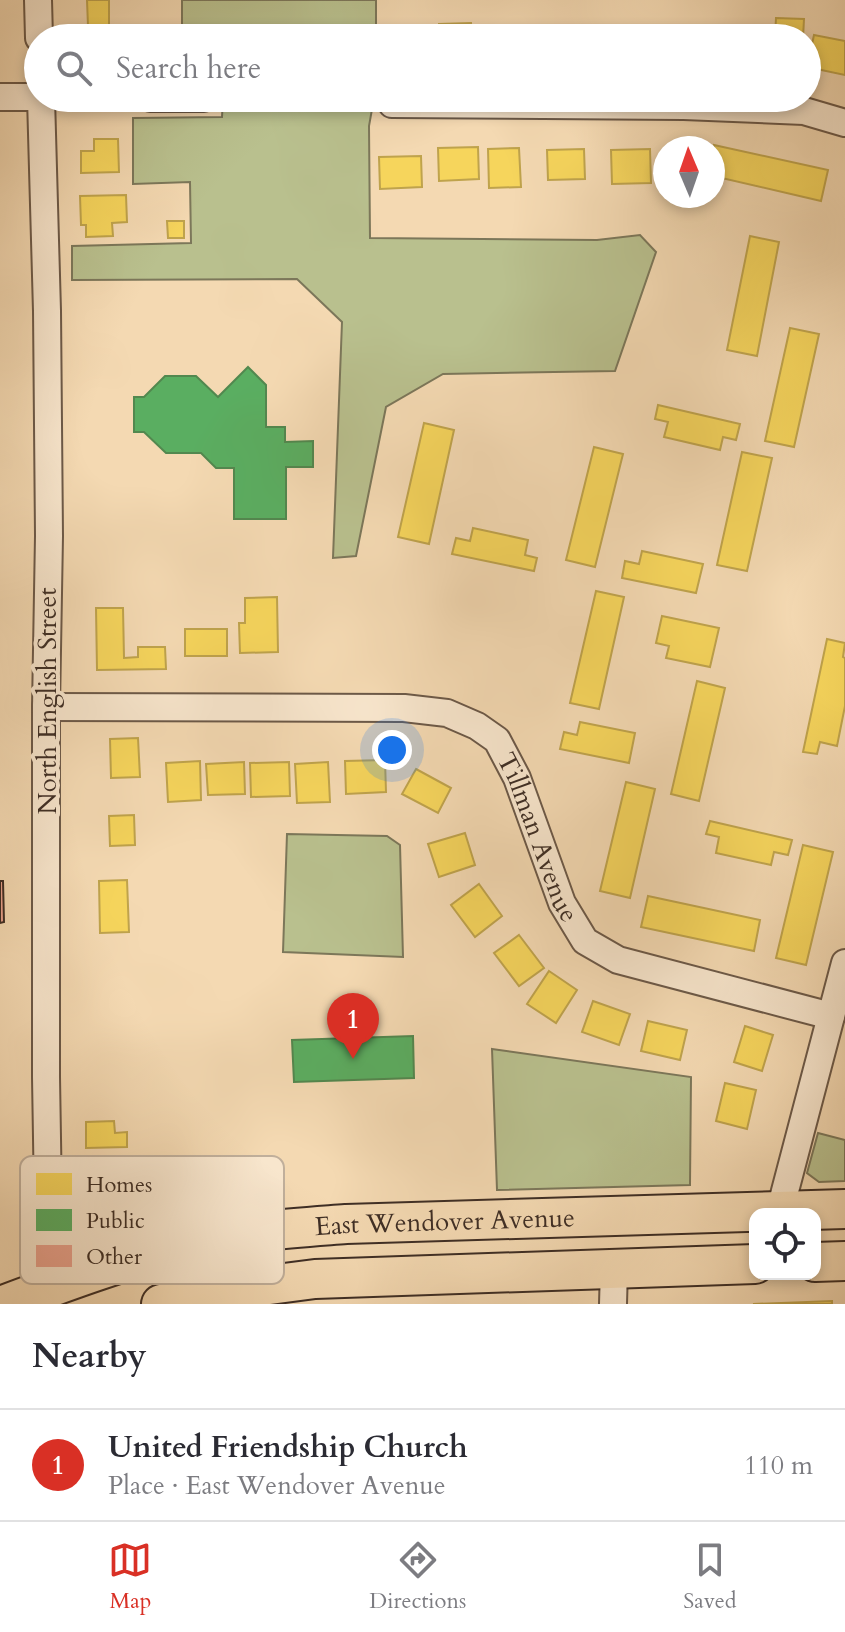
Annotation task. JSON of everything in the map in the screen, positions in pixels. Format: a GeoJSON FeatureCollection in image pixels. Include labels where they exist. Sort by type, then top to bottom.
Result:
{"type":"FeatureCollection","features":[{"type":"Feature","properties":{"kind":"highway","name":"East Wendover Avenue"},"geometry":{"type":"LineString","coordinates":[[821,1209],[845,1209]]}},
{"type":"Feature","properties":{"kind":"highway","name":"East Wendover Avenue"},"geometry":{"type":"LineString","coordinates":[[284,1229],[362,1223],[749,1211]]}},
{"type":"Feature","properties":{"kind":"highway"},"geometry":{"type":"LineString","coordinates":[[821,1262],[845,1261]]}},
{"type":"Feature","properties":{"kind":"highway","name":"East Wendover Avenue"},"geometry":{"type":"LineString","coordinates":[[161,1304],[228,1289],[315,1292],[613,1286],[749,1265]]}},
{"type":"Feature","properties":{"kind":"highway","name":"East Wendover Avenue"},"geometry":{"type":"LineString","coordinates":[[6,1304],[47,1296],[76,1284]]}},
{"type":"Feature","properties":{"kind":"street"},"geometry":{"type":"LineString","coordinates":[[38,0],[39,24]]}},
{"type":"Feature","properties":{"kind":"street"},"geometry":{"type":"LineString","coordinates":[[0,97],[24,98]]}},
{"type":"Feature","properties":{"kind":"street","name":"North English Street"},"geometry":{"type":"LineString","coordinates":[[40,112],[47,311],[49,536],[47,1156]]}},
{"type":"Feature","properties":{"kind":"street"},"geometry":{"type":"LineString","coordinates":[[807,112],[845,123]]}},
{"type":"Feature","properties":{"kind":"street","name":"Tillman Avenue"},"geometry":{"type":"LineString","coordinates":[[46,707],[404,708],[447,713],[477,726],[497,740],[517,778],[562,903],[585,941],[618,960],[831,1016]]}},
{"type":"Feature","properties":{"kind":"street"},"geometry":{"type":"LineString","coordinates":[[781,1208],[845,963]]}},
{"type":"Feature","properties":{"kind":"green space"},"geometry":{"type":"Polygon","coordinates":[[[182,0],[376,0],[376,24],[182,24],[182,0]]]}},
{"type":"Feature","properties":{"kind":"green space"},"geometry":{"type":"Polygon","coordinates":[[[222,112],[372,112],[370,238],[597,240],[640,235],[656,252],[615,371],[443,374],[386,407],[356,556],[333,558],[342,322],[297,279],[72,280],[72,246],[191,243],[190,182],[133,184],[133,118],[222,117],[222,112]]]}},
{"type":"Feature","properties":{"kind":"green space"},"geometry":{"type":"Polygon","coordinates":[[[287,834],[387,836],[400,845],[403,957],[283,952],[287,834]]]}},
{"type":"Feature","properties":{"kind":"green space"},"geometry":{"type":"Polygon","coordinates":[[[492,1049],[691,1077],[690,1185],[497,1190],[492,1049]]]}},
{"type":"Feature","properties":{"kind":"green space"},"geometry":{"type":"Polygon","coordinates":[[[818,1133],[845,1140],[845,1181],[819,1182],[807,1173],[818,1133]]]}},
{"type":"Feature","properties":{"kind":"building: Homes"},"geometry":{"type":"Polygon","coordinates":[[[87,0],[109,0],[109,24],[88,24],[87,0]]]}},
{"type":"Feature","properties":{"kind":"building: Homes"},"geometry":{"type":"Polygon","coordinates":[[[776,18],[804,19],[804,24],[776,24],[776,18]]]}},
{"type":"Feature","properties":{"kind":"building: Homes"},"geometry":{"type":"Polygon","coordinates":[[[821,36],[845,41],[845,75],[821,70],[821,36]]]}},
{"type":"Feature","properties":{"kind":"building: Homes"},"geometry":{"type":"Polygon","coordinates":[[[94,139],[118,139],[119,172],[81,173],[81,151],[94,151],[94,139]]]}},
{"type":"Feature","properties":{"kind":"building: Homes"},"geometry":{"type":"Polygon","coordinates":[[[478,147],[479,179],[439,181],[438,148],[478,147]]]}},
{"type":"Feature","properties":{"kind":"building: Homes"},"geometry":{"type":"Polygon","coordinates":[[[725,147],[828,170],[821,201],[725,179],[725,147]]]}},
{"type":"Feature","properties":{"kind":"building: Homes"},"geometry":{"type":"Polygon","coordinates":[[[519,148],[521,187],[489,188],[488,149],[519,148]]]}},
{"type":"Feature","properties":{"kind":"building: Homes"},"geometry":{"type":"Polygon","coordinates":[[[584,149],[585,179],[548,180],[547,150],[584,149]]]}},
{"type":"Feature","properties":{"kind":"building: Homes"},"geometry":{"type":"Polygon","coordinates":[[[650,149],[651,183],[612,184],[611,150],[650,149]]]}},
{"type":"Feature","properties":{"kind":"building: Homes"},"geometry":{"type":"Polygon","coordinates":[[[421,156],[422,187],[380,189],[379,157],[421,156]]]}},
{"type":"Feature","properties":{"kind":"building: Homes"},"geometry":{"type":"Polygon","coordinates":[[[126,195],[127,222],[112,223],[113,236],[86,237],[86,225],[81,225],[80,196],[126,195]]]}},
{"type":"Feature","properties":{"kind":"building: Homes"},"geometry":{"type":"Polygon","coordinates":[[[167,221],[184,221],[184,238],[168,238],[167,221]]]}},
{"type":"Feature","properties":{"kind":"building: Homes"},"geometry":{"type":"Polygon","coordinates":[[[750,236],[779,242],[757,356],[727,350],[750,236]]]}},
{"type":"Feature","properties":{"kind":"building: Homes"},"geometry":{"type":"Polygon","coordinates":[[[790,328],[819,334],[794,447],[765,441],[790,328]]]}},
{"type":"Feature","properties":{"kind":"building: Homes"},"geometry":{"type":"Polygon","coordinates":[[[658,405],[740,424],[736,440],[723,437],[720,450],[664,437],[668,422],[655,419],[658,405]]]}},
{"type":"Feature","properties":{"kind":"building: Homes"},"geometry":{"type":"Polygon","coordinates":[[[424,423],[454,430],[429,544],[398,537],[424,423]]]}},
{"type":"Feature","properties":{"kind":"building: Homes"},"geometry":{"type":"Polygon","coordinates":[[[594,447],[623,454],[595,567],[566,560],[594,447]]]}},
{"type":"Feature","properties":{"kind":"building: Homes"},"geometry":{"type":"Polygon","coordinates":[[[742,452],[772,458],[747,571],[717,565],[742,452]]]}},
{"type":"Feature","properties":{"kind":"building: Homes"},"geometry":{"type":"Polygon","coordinates":[[[473,528],[528,540],[525,555],[537,558],[534,571],[452,554],[456,538],[470,541],[473,528]]]}},
{"type":"Feature","properties":{"kind":"building: Homes"},"geometry":{"type":"Polygon","coordinates":[[[642,551],[703,564],[696,593],[622,578],[625,561],[639,564],[642,551]]]}},
{"type":"Feature","properties":{"kind":"building: Homes"},"geometry":{"type":"Polygon","coordinates":[[[596,591],[624,597],[599,709],[570,703],[596,591]]]}},
{"type":"Feature","properties":{"kind":"building: Homes"},"geometry":{"type":"Polygon","coordinates":[[[277,597],[278,652],[240,653],[239,623],[245,623],[245,598],[277,597]]]}},
{"type":"Feature","properties":{"kind":"building: Homes"},"geometry":{"type":"Polygon","coordinates":[[[96,608],[123,608],[124,658],[138,657],[138,647],[165,647],[166,669],[97,670],[96,608]]]}},
{"type":"Feature","properties":{"kind":"building: Homes"},"geometry":{"type":"Polygon","coordinates":[[[662,616],[719,628],[710,667],[666,658],[669,646],[656,643],[662,616]]]}},
{"type":"Feature","properties":{"kind":"building: Homes"},"geometry":{"type":"Polygon","coordinates":[[[185,629],[227,629],[227,656],[185,656],[185,629]]]}},
{"type":"Feature","properties":{"kind":"building: Homes"},"geometry":{"type":"Polygon","coordinates":[[[827,639],[845,643],[845,706],[837,746],[820,742],[817,754],[803,752],[827,639]]]}},
{"type":"Feature","properties":{"kind":"building: Homes"},"geometry":{"type":"Polygon","coordinates":[[[697,681],[725,688],[699,801],[671,794],[697,681]]]}},
{"type":"Feature","properties":{"kind":"building: Homes"},"geometry":{"type":"Polygon","coordinates":[[[580,722],[635,733],[629,763],[560,749],[564,732],[577,735],[580,722]]]}},
{"type":"Feature","properties":{"kind":"building: Homes"},"geometry":{"type":"Polygon","coordinates":[[[138,738],[140,777],[111,778],[110,739],[138,738]]]}},
{"type":"Feature","properties":{"kind":"building: Homes"},"geometry":{"type":"Polygon","coordinates":[[[385,760],[386,792],[346,794],[345,761],[385,760]]]}},
{"type":"Feature","properties":{"kind":"building: Homes"},"geometry":{"type":"Polygon","coordinates":[[[200,761],[201,800],[168,802],[166,763],[200,761]]]}},
{"type":"Feature","properties":{"kind":"building: Homes"},"geometry":{"type":"Polygon","coordinates":[[[244,762],[245,794],[208,795],[206,764],[244,762]]]}},
{"type":"Feature","properties":{"kind":"building: Homes"},"geometry":{"type":"Polygon","coordinates":[[[289,762],[290,796],[251,797],[250,763],[289,762]]]}},
{"type":"Feature","properties":{"kind":"building: Homes"},"geometry":{"type":"Polygon","coordinates":[[[328,762],[330,802],[297,803],[295,764],[328,762]]]}},
{"type":"Feature","properties":{"kind":"building: Homes"},"geometry":{"type":"Polygon","coordinates":[[[416,769],[451,788],[438,813],[402,794],[416,769]]]}},
{"type":"Feature","properties":{"kind":"building: Homes"},"geometry":{"type":"Polygon","coordinates":[[[626,782],[655,789],[630,898],[600,891],[626,782]]]}},
{"type":"Feature","properties":{"kind":"building: Homes"},"geometry":{"type":"Polygon","coordinates":[[[134,815],[135,845],[110,846],[109,816],[134,815]]]}},
{"type":"Feature","properties":{"kind":"building: Homes"},"geometry":{"type":"Polygon","coordinates":[[[710,821],[792,840],[788,855],[774,852],[771,865],[716,853],[719,837],[706,834],[710,821]]]}},
{"type":"Feature","properties":{"kind":"building: Homes"},"geometry":{"type":"Polygon","coordinates":[[[465,833],[475,865],[439,877],[428,844],[465,833]]]}},
{"type":"Feature","properties":{"kind":"building: Homes"},"geometry":{"type":"Polygon","coordinates":[[[803,845],[833,852],[806,965],[776,958],[803,845]]]}},
{"type":"Feature","properties":{"kind":"building: Homes"},"geometry":{"type":"Polygon","coordinates":[[[127,880],[129,932],[100,933],[99,881],[127,880]]]}},
{"type":"Feature","properties":{"kind":"building: Homes"},"geometry":{"type":"Polygon","coordinates":[[[479,884],[502,916],[475,937],[451,905],[479,884]]]}},
{"type":"Feature","properties":{"kind":"building: Homes"},"geometry":{"type":"Polygon","coordinates":[[[648,896],[760,920],[754,951],[641,927],[648,896]]]}},
{"type":"Feature","properties":{"kind":"building: Homes"},"geometry":{"type":"Polygon","coordinates":[[[519,935],[544,968],[519,986],[494,953],[519,935]]]}},
{"type":"Feature","properties":{"kind":"building: Homes"},"geometry":{"type":"Polygon","coordinates":[[[549,971],[577,990],[556,1023],[527,1004],[549,971]]]}},
{"type":"Feature","properties":{"kind":"building: Homes"},"geometry":{"type":"Polygon","coordinates":[[[593,1001],[630,1014],[619,1045],[582,1032],[593,1001]]]}},
{"type":"Feature","properties":{"kind":"building: Homes"},"geometry":{"type":"Polygon","coordinates":[[[648,1021],[687,1030],[680,1060],[641,1051],[648,1021]]]}},
{"type":"Feature","properties":{"kind":"building: Homes"},"geometry":{"type":"Polygon","coordinates":[[[745,1026],[773,1035],[762,1071],[734,1062],[745,1026]]]}},
{"type":"Feature","properties":{"kind":"building: Homes"},"geometry":{"type":"Polygon","coordinates":[[[725,1083],[756,1090],[747,1129],[716,1121],[725,1083]]]}},
{"type":"Feature","properties":{"kind":"building: Homes"},"geometry":{"type":"Polygon","coordinates":[[[114,1121],[115,1133],[127,1132],[127,1147],[86,1148],[86,1122],[114,1121]]]}},
{"type":"Feature","properties":{"kind":"building: Homes"},"geometry":{"type":"Polygon","coordinates":[[[832,1301],[832,1304],[753,1304],[832,1301]]]}},
{"type":"Feature","properties":{"kind":"building: Public"},"geometry":{"type":"Polygon","coordinates":[[[248,367],[266,385],[266,427],[285,427],[285,442],[313,441],[313,467],[286,467],[286,519],[234,519],[234,468],[216,468],[201,453],[166,453],[144,432],[134,432],[134,397],[144,397],[165,376],[196,376],[218,397],[248,367]]]}},
{"type":"Feature","properties":{"kind":"building: Public"},"geometry":{"type":"Polygon","coordinates":[[[413,1036],[414,1078],[294,1082],[292,1040],[413,1036]]]}},
{"type":"Feature","properties":{"kind":"building: Other"},"geometry":{"type":"Polygon","coordinates":[[[0,881],[3,881],[4,922],[0,923],[0,881]]]}},
{"type":"Feature","properties":{"kind":"place","name":"United Friendship Church"},"geometry":{"type":"Point","coordinates":[353,1059]}}]}
